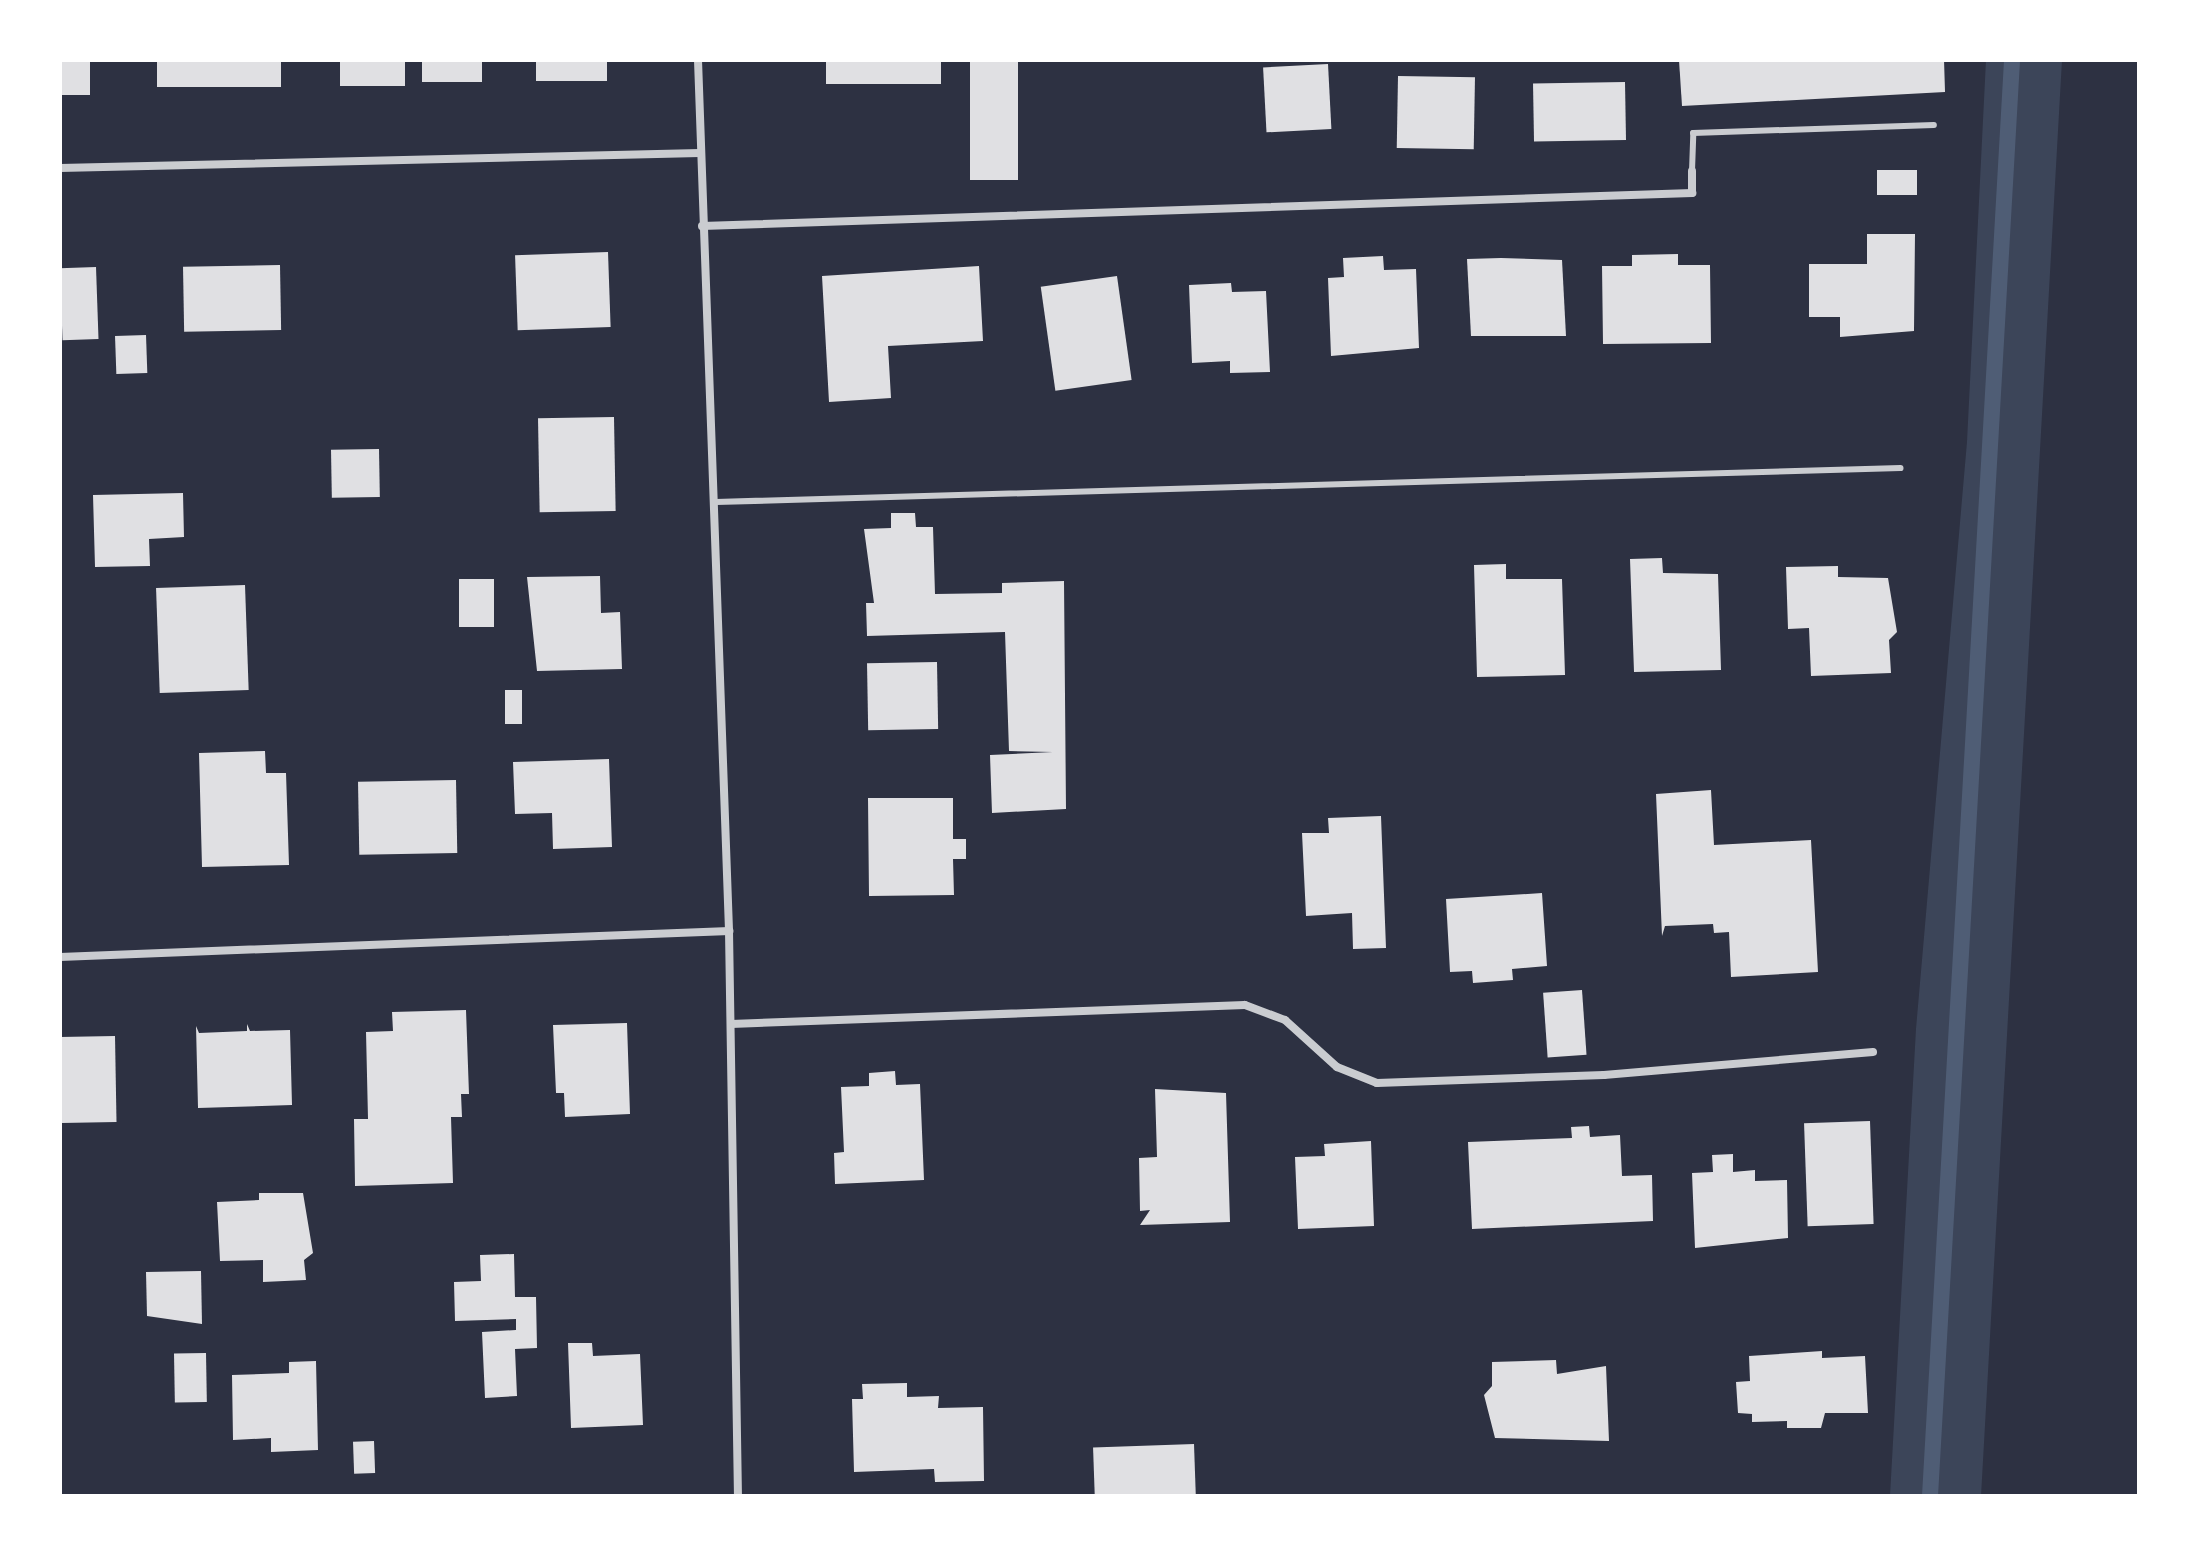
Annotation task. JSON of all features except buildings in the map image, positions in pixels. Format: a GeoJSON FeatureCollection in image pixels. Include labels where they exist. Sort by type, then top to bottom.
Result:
{"type":"FeatureCollection","features":[{"type":"Feature","properties":{"kind":"street"},"geometry":{"type":"LineString","coordinates":[[698,60],[729,931],[738,1496]]}},
{"type":"Feature","properties":{"kind":"street"},"geometry":{"type":"LineString","coordinates":[[60,168],[700,153]]}},
{"type":"Feature","properties":{"kind":"street"},"geometry":{"type":"LineString","coordinates":[[702,226],[1692,193],[1692,171]]}},
{"type":"Feature","properties":{"kind":"street"},"geometry":{"type":"LineString","coordinates":[[60,957],[729,931]]}},
{"type":"Feature","properties":{"kind":"street"},"geometry":{"type":"LineString","coordinates":[[731,1024],[1245,1005],[1285,1020],[1337,1067],[1391,1084],[1604,1075],[1873,1052]]}},
{"type":"Feature","properties":{"kind":"lane"},"geometry":{"type":"LineString","coordinates":[[1692,171],[1693,133],[1934,125]]}},
{"type":"Feature","properties":{"kind":"lane"},"geometry":{"type":"LineString","coordinates":[[716,502],[1901,468]]}},
{"type":"Feature","properties":{"kind":"shaded area"},"geometry":{"type":"Polygon","coordinates":[[[1986,60],[2062,60],[1981,1496],[1890,1496],[1916,1029],[1967,442],[1986,60]]]}},
{"type":"Feature","properties":{"kind":"waterway"},"geometry":{"type":"LineString","coordinates":[[1930,1496],[2012,60]]}}]}
